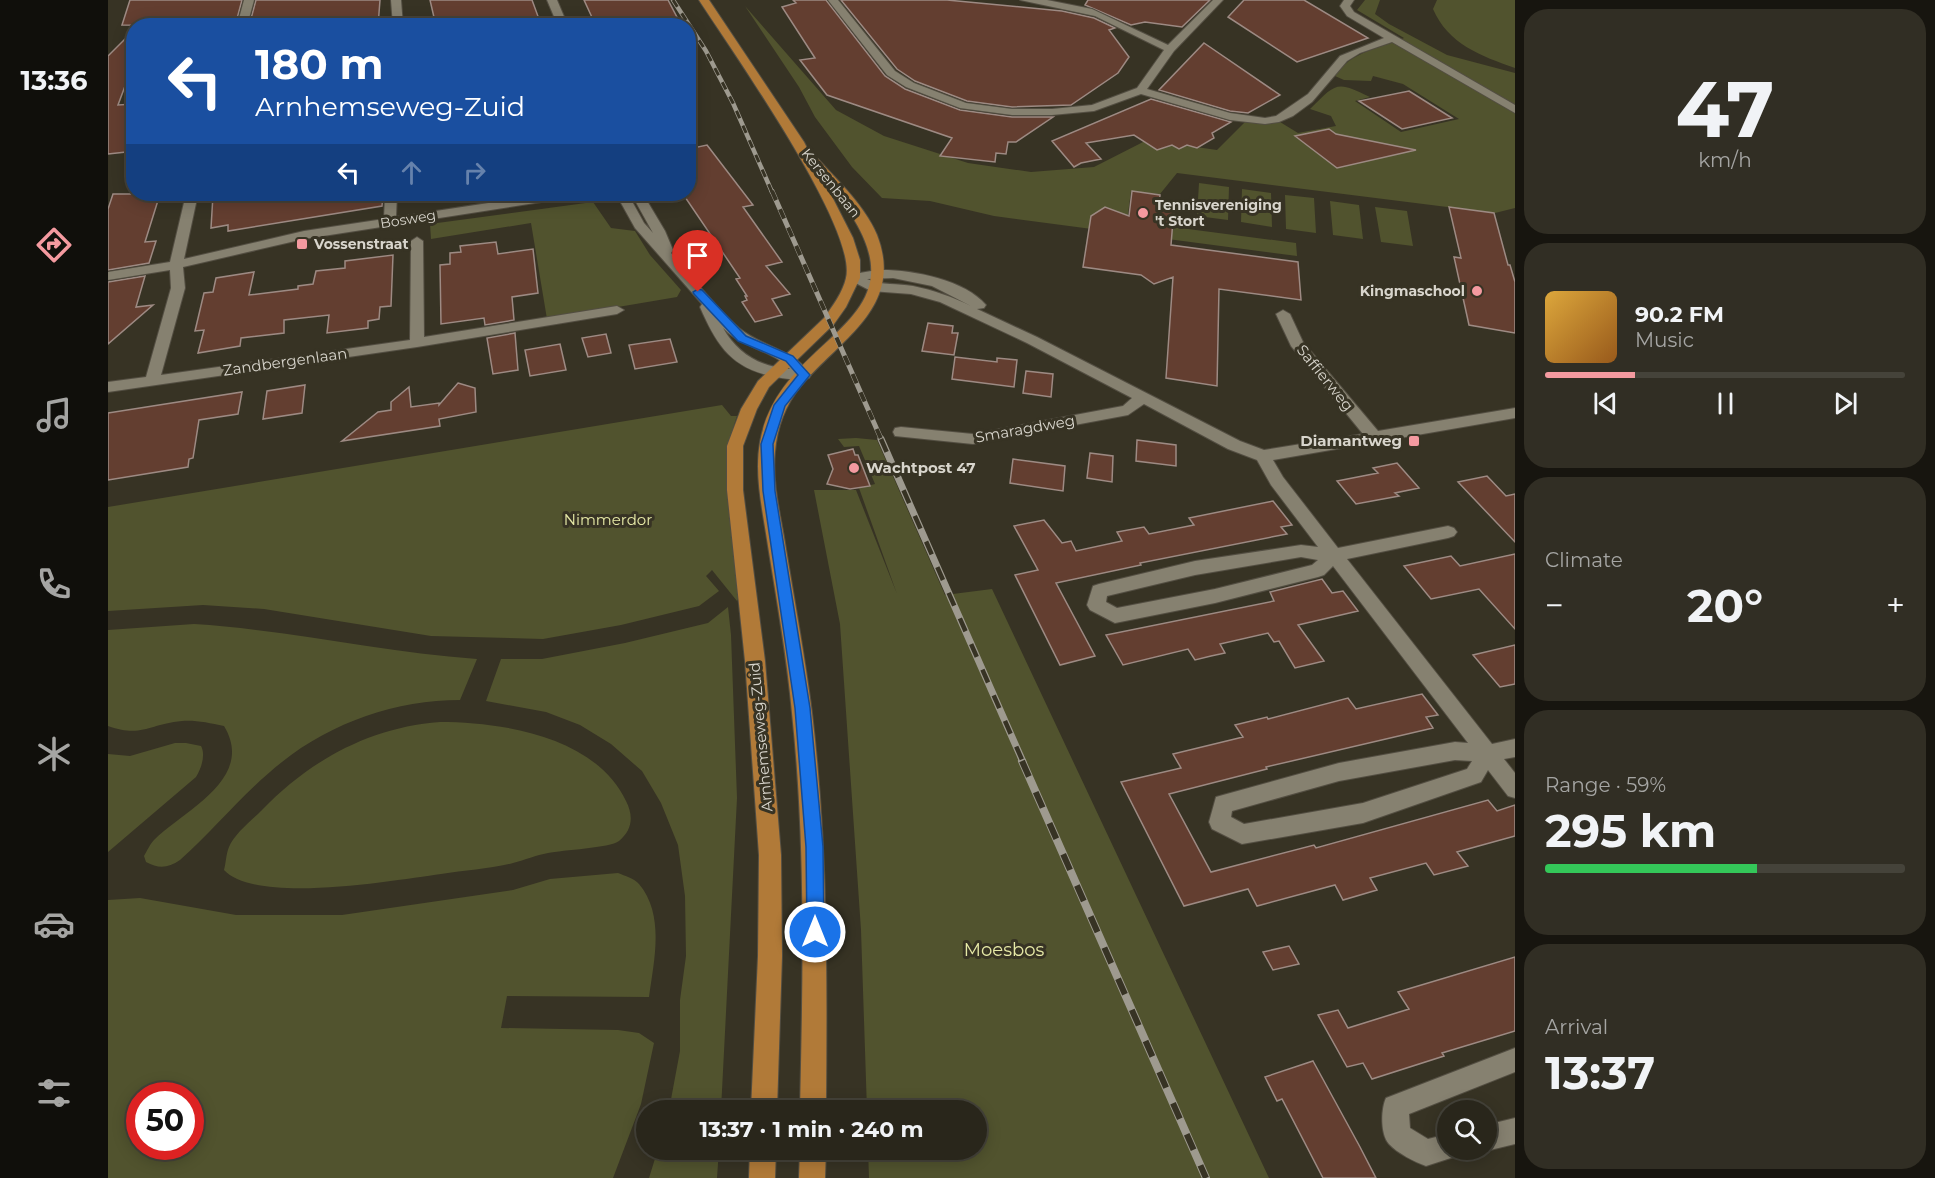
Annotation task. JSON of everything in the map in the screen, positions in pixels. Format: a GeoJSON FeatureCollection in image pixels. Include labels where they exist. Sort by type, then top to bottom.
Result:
{"type":"FeatureCollection","features":[{"type":"Feature","properties":{"kind":"main road","name":"Kersenbaan"},"geometry":{"type":"LineString","coordinates":[[704,0],[798,142],[847,238],[853,260],[853,278]]}},
{"type":"Feature","properties":{"kind":"main road","name":"Kersenbaan"},"geometry":{"type":"LineString","coordinates":[[798,142],[842,193],[870,233],[879,261],[878,280]]}},
{"type":"Feature","properties":{"kind":"main road"},"geometry":{"type":"LineString","coordinates":[[772,374],[829,321],[853,278]]}},
{"type":"Feature","properties":{"kind":"main road"},"geometry":{"type":"LineString","coordinates":[[813,1100],[816,910],[814,836],[802,708],[769,491],[767,444],[780,405],[804,375],[855,323],[878,280]]}},
{"type":"Feature","properties":{"kind":"main road","name":"Arnhemseweg-Zuid"},"geometry":{"type":"LineString","coordinates":[[764,1100],[770,956],[770,855],[755,661],[735,489],[735,446],[749,409],[763,384],[772,374]]}},
{"type":"Feature","properties":{"kind":"main road"},"geometry":{"type":"LineString","coordinates":[[762,1178],[763,1160]]}},
{"type":"Feature","properties":{"kind":"main road"},"geometry":{"type":"LineString","coordinates":[[812,1178],[813,1160]]}},
{"type":"Feature","properties":{"kind":"street"},"geometry":{"type":"LineString","coordinates":[[244,18],[249,0]]}},
{"type":"Feature","properties":{"kind":"street"},"geometry":{"type":"LineString","coordinates":[[396,0],[397,18]]}},
{"type":"Feature","properties":{"kind":"street"},"geometry":{"type":"LineString","coordinates":[[552,0],[559,18]]}},
{"type":"Feature","properties":{"kind":"street"},"geometry":{"type":"LineString","coordinates":[[833,0],[891,73],[910,85],[964,106],[1012,112],[1052,112],[1094,108],[1141,90],[1170,48],[1218,0]]}},
{"type":"Feature","properties":{"kind":"street"},"geometry":{"type":"LineString","coordinates":[[1025,0],[1052,3],[1105,17],[1145,41],[1170,48]]}},
{"type":"Feature","properties":{"kind":"street"},"geometry":{"type":"LineString","coordinates":[[1349,0],[1345,6],[1350,14],[1515,110]]}},
{"type":"Feature","properties":{"kind":"street"},"geometry":{"type":"LineString","coordinates":[[1141,90],[1237,118],[1275,120],[1292,112],[1313,95],[1327,82],[1339,63],[1362,49],[1392,39]]}},
{"type":"Feature","properties":{"kind":"street"},"geometry":{"type":"LineString","coordinates":[[152,381],[178,288],[176,265],[190,201]]}},
{"type":"Feature","properties":{"kind":"street"},"geometry":{"type":"LineString","coordinates":[[390,221],[391,201]]}},
{"type":"Feature","properties":{"kind":"street","name":"Bosweg"},"geometry":{"type":"LineString","coordinates":[[108,276],[176,265],[213,254],[304,235],[521,201]]}},
{"type":"Feature","properties":{"kind":"street"},"geometry":{"type":"LineString","coordinates":[[626,201],[639,225],[705,301],[742,339],[789,359],[804,375]]}},
{"type":"Feature","properties":{"kind":"street"},"geometry":{"type":"LineString","coordinates":[[640,201],[660,231],[669,260]]}},
{"type":"Feature","properties":{"kind":"street"},"geometry":{"type":"LineString","coordinates":[[417,241],[417,343]]}},
{"type":"Feature","properties":{"kind":"street"},"geometry":{"type":"LineString","coordinates":[[853,278],[878,280],[945,299],[1032,340],[1234,445],[1263,456],[1515,413]]}},
{"type":"Feature","properties":{"kind":"street"},"geometry":{"type":"LineString","coordinates":[[705,301],[715,328],[730,352],[772,374],[804,375]]}},
{"type":"Feature","properties":{"kind":"street","name":"Zandbergenlaan"},"geometry":{"type":"LineString","coordinates":[[108,387],[417,343],[617,310]]}},
{"type":"Feature","properties":{"kind":"street","name":"Saffierweg"},"geometry":{"type":"LineString","coordinates":[[1283,314],[1296,343],[1374,437]]}},
{"type":"Feature","properties":{"kind":"street","name":"Smaragdweg"},"geometry":{"type":"LineString","coordinates":[[901,432],[973,439],[1128,410],[1143,397]]}},
{"type":"Feature","properties":{"kind":"street"},"geometry":{"type":"LineString","coordinates":[[1263,456],[1276,481],[1515,789]]}},
{"type":"Feature","properties":{"kind":"street"},"geometry":{"type":"LineString","coordinates":[[1334,555],[1318,570],[1215,596],[1115,616],[1096,605],[1099,591],[1195,568],[1301,552],[1334,555],[1448,532]]}},
{"type":"Feature","properties":{"kind":"street"},"geometry":{"type":"LineString","coordinates":[[1487,754],[1474,776],[1363,813],[1242,834],[1220,822],[1223,804],[1339,772],[1455,751],[1487,754],[1515,748]]}},
{"type":"Feature","properties":{"kind":"street"},"geometry":{"type":"LineString","coordinates":[[1437,1150],[1426,1153],[1398,1135],[1395,1107],[1515,1060]]}},
{"type":"Feature","properties":{"kind":"street"},"geometry":{"type":"LineString","coordinates":[[1497,1135],[1515,1131]]}},
{"type":"Feature","properties":{"kind":"green space"},"geometry":{"type":"Polygon","coordinates":[[[1365,0],[1380,0],[1375,14],[1447,55],[1515,73],[1515,208],[1495,213],[1177,173],[1160,194],[1131,191],[1127,221],[1296,243],[1297,256],[994,216],[930,201],[882,198],[852,167],[815,117],[799,87],[745,6],[836,110],[884,136],[968,163],[1031,172],[1094,167],[1147,140],[1217,150],[1246,121],[1280,122],[1298,133],[1336,126],[1331,116],[1310,109],[1331,89],[1343,86],[1370,97],[1355,101],[1401,132],[1459,119],[1403,84],[1373,76],[1371,81],[1344,80],[1335,76],[1357,56],[1404,38],[1357,10],[1365,0]]]}},
{"type":"Feature","properties":{"kind":"green space"},"geometry":{"type":"Polygon","coordinates":[[[1437,0],[1515,0],[1515,68],[1490,59],[1457,40],[1439,21],[1433,9],[1437,0]]]}},
{"type":"Feature","properties":{"kind":"green space"},"geometry":{"type":"Polygon","coordinates":[[[1199,183],[1229,187],[1228,220],[1197,216],[1199,183]]]}},
{"type":"Feature","properties":{"kind":"green space"},"geometry":{"type":"Polygon","coordinates":[[[1242,189],[1271,193],[1272,227],[1241,222],[1242,189]]]}},
{"type":"Feature","properties":{"kind":"green space"},"geometry":{"type":"Polygon","coordinates":[[[1285,195],[1314,198],[1316,233],[1286,229],[1285,195]]]}},
{"type":"Feature","properties":{"kind":"green space"},"geometry":{"type":"Polygon","coordinates":[[[1330,201],[1359,205],[1363,239],[1333,235],[1330,201]]]}},
{"type":"Feature","properties":{"kind":"green space"},"geometry":{"type":"Polygon","coordinates":[[[593,202],[611,228],[635,231],[650,255],[681,290],[677,297],[547,319],[531,223],[431,239],[430,224],[593,202]]]}},
{"type":"Feature","properties":{"kind":"green space"},"geometry":{"type":"Polygon","coordinates":[[[1375,207],[1407,211],[1413,246],[1381,242],[1375,207]]]}},
{"type":"Feature","properties":{"kind":"green space","name":"Nimmerdor"},"geometry":{"type":"Polygon","coordinates":[[[722,405],[731,416],[737,416],[731,437],[727,482],[740,595],[737,601],[712,570],[706,576],[719,591],[699,606],[621,625],[543,639],[431,636],[264,609],[203,605],[108,611],[108,507],[722,405]]]}},
{"type":"Feature","properties":{"kind":"green space","name":"Moesbos"},"geometry":{"type":"Polygon","coordinates":[[[838,439],[877,440],[945,595],[992,589],[1269,1178],[869,1178],[868,1160],[987,1160],[987,1100],[867,1100],[861,930],[840,624],[814,490],[856,490],[897,594],[859,488],[875,484],[859,446],[844,447],[838,439]]]}},
{"type":"Feature","properties":{"kind":"green space"},"geometry":{"type":"Polygon","coordinates":[[[728,607],[737,798],[722,1100],[671,1100],[680,1051],[680,1000],[686,956],[685,896],[678,845],[661,803],[642,771],[611,744],[580,725],[546,712],[486,701],[501,659],[542,659],[625,643],[708,623],[728,607]]]}},
{"type":"Feature","properties":{"kind":"green space"},"geometry":{"type":"Polygon","coordinates":[[[194,624],[477,659],[460,700],[436,701],[389,709],[322,735],[268,773],[180,860],[171,865],[159,867],[146,862],[144,856],[154,840],[198,805],[224,777],[231,762],[231,745],[224,726],[203,722],[182,721],[129,731],[108,726],[108,630],[194,624]]]}},
{"type":"Feature","properties":{"kind":"green space"},"geometry":{"type":"Polygon","coordinates":[[[440,722],[491,725],[519,730],[571,748],[593,762],[612,779],[630,812],[631,818],[627,832],[619,841],[606,845],[548,853],[495,867],[361,885],[295,888],[265,886],[241,880],[224,870],[229,847],[239,832],[300,776],[343,749],[366,739],[415,725],[440,722]]]}},
{"type":"Feature","properties":{"kind":"green space"},"geometry":{"type":"Polygon","coordinates":[[[175,743],[201,746],[203,758],[196,777],[108,852],[108,754],[130,756],[175,743]]]}},
{"type":"Feature","properties":{"kind":"green space"},"geometry":{"type":"Polygon","coordinates":[[[618,873],[639,884],[652,910],[656,938],[649,997],[507,996],[501,1028],[618,1030],[639,1033],[654,1043],[642,1100],[636,1100],[636,1117],[613,1178],[108,1178],[108,900],[140,898],[236,915],[342,915],[513,890],[550,879],[618,873]]]}},
{"type":"Feature","properties":{"kind":"green space"},"geometry":{"type":"Polygon","coordinates":[[[655,1160],[718,1160],[717,1178],[649,1178],[655,1160]]]}},
{"type":"Feature","properties":{"kind":"building"},"geometry":{"type":"Polygon","coordinates":[[[130,0],[242,0],[237,18],[126,18],[126,25],[122,25],[130,0]]]}},
{"type":"Feature","properties":{"kind":"building"},"geometry":{"type":"Polygon","coordinates":[[[256,0],[380,0],[379,18],[251,18],[256,0]]]}},
{"type":"Feature","properties":{"kind":"building"},"geometry":{"type":"Polygon","coordinates":[[[430,0],[532,0],[539,18],[434,18],[430,0]]]}},
{"type":"Feature","properties":{"kind":"building"},"geometry":{"type":"Polygon","coordinates":[[[584,0],[668,0],[677,18],[592,18],[584,0]]]}},
{"type":"Feature","properties":{"kind":"building"},"geometry":{"type":"Polygon","coordinates":[[[793,0],[826,0],[885,76],[905,89],[960,110],[1012,117],[1053,117],[1016,142],[1008,142],[1006,154],[996,153],[995,162],[940,156],[952,138],[827,95],[800,60],[815,58],[782,7],[796,3],[793,0]]]}},
{"type":"Feature","properties":{"kind":"building"},"geometry":{"type":"Polygon","coordinates":[[[841,0],[947,0],[1062,11],[1094,18],[1115,28],[1109,30],[1129,57],[1118,73],[1071,105],[1012,107],[967,101],[915,81],[897,69],[841,0]]]}},
{"type":"Feature","properties":{"kind":"building"},"geometry":{"type":"Polygon","coordinates":[[[1088,0],[1210,0],[1182,27],[1145,22],[1131,25],[1085,5],[1088,0]]]}},
{"type":"Feature","properties":{"kind":"building"},"geometry":{"type":"Polygon","coordinates":[[[1244,0],[1304,0],[1368,38],[1297,62],[1228,17],[1244,0]]]}},
{"type":"Feature","properties":{"kind":"building"},"geometry":{"type":"Polygon","coordinates":[[[126,38],[126,84],[118,105],[126,104],[126,152],[108,154],[108,56],[126,38]]]}},
{"type":"Feature","properties":{"kind":"building"},"geometry":{"type":"Polygon","coordinates":[[[1204,43],[1280,95],[1248,113],[1230,111],[1159,90],[1204,43]]]}},
{"type":"Feature","properties":{"kind":"building"},"geometry":{"type":"Polygon","coordinates":[[[1409,91],[1452,118],[1402,129],[1359,101],[1409,91]]]}},
{"type":"Feature","properties":{"kind":"building"},"geometry":{"type":"Polygon","coordinates":[[[1151,99],[1231,122],[1212,133],[1214,138],[1197,148],[1187,145],[1179,149],[1172,145],[1157,150],[1134,135],[1086,143],[1101,159],[1081,163],[1074,167],[1052,141],[1151,99]]]}},
{"type":"Feature","properties":{"kind":"building"},"geometry":{"type":"Polygon","coordinates":[[[1329,129],[1336,134],[1416,150],[1337,168],[1295,136],[1329,129]]]}},
{"type":"Feature","properties":{"kind":"building"},"geometry":{"type":"Polygon","coordinates":[[[707,145],[753,205],[743,207],[782,262],[766,266],[790,294],[772,299],[782,315],[755,322],[742,302],[747,300],[745,296],[747,296],[736,279],[740,278],[688,201],[696,201],[696,147],[707,145]]]}},
{"type":"Feature","properties":{"kind":"building"},"geometry":{"type":"Polygon","coordinates":[[[1132,191],[1160,195],[1159,206],[1174,208],[1171,245],[1298,262],[1301,300],[1219,289],[1217,386],[1166,378],[1173,277],[1154,284],[1141,275],[1083,267],[1091,216],[1105,207],[1129,216],[1132,191]]]}},
{"type":"Feature","properties":{"kind":"building"},"geometry":{"type":"Polygon","coordinates":[[[113,194],[126,194],[126,201],[158,201],[145,242],[156,241],[149,263],[108,270],[108,209],[113,194]]]}},
{"type":"Feature","properties":{"kind":"building"},"geometry":{"type":"Polygon","coordinates":[[[213,201],[382,201],[382,206],[228,231],[228,225],[211,228],[213,201]]]}},
{"type":"Feature","properties":{"kind":"building"},"geometry":{"type":"Polygon","coordinates":[[[1449,207],[1494,213],[1515,282],[1515,333],[1469,325],[1454,257],[1461,258],[1449,207]]]}},
{"type":"Feature","properties":{"kind":"building"},"geometry":{"type":"Polygon","coordinates":[[[496,242],[498,254],[533,249],[538,293],[512,297],[514,320],[485,325],[484,318],[441,324],[440,265],[450,264],[450,253],[461,252],[460,246],[496,242]]]}},
{"type":"Feature","properties":{"kind":"building"},"geometry":{"type":"Polygon","coordinates":[[[393,255],[391,306],[380,307],[379,319],[368,321],[368,328],[327,333],[329,315],[284,320],[284,333],[241,338],[240,346],[198,353],[204,330],[195,331],[204,293],[213,292],[216,278],[254,272],[249,295],[298,289],[298,286],[313,284],[316,271],[345,268],[345,261],[393,255]]]}},
{"type":"Feature","properties":{"kind":"building"},"geometry":{"type":"Polygon","coordinates":[[[145,276],[136,307],[153,305],[108,344],[108,282],[145,276]]]}},
{"type":"Feature","properties":{"kind":"building"},"geometry":{"type":"Polygon","coordinates":[[[928,323],[953,326],[952,333],[958,333],[954,355],[922,351],[928,323]]]}},
{"type":"Feature","properties":{"kind":"building"},"geometry":{"type":"Polygon","coordinates":[[[515,333],[518,370],[493,374],[487,338],[515,333]]]}},
{"type":"Feature","properties":{"kind":"building"},"geometry":{"type":"Polygon","coordinates":[[[606,334],[611,353],[588,357],[582,338],[606,334]]]}},
{"type":"Feature","properties":{"kind":"building"},"geometry":{"type":"Polygon","coordinates":[[[670,339],[677,362],[635,369],[629,345],[670,339]]]}},
{"type":"Feature","properties":{"kind":"building"},"geometry":{"type":"Polygon","coordinates":[[[560,344],[566,370],[530,376],[525,350],[560,344]]]}},
{"type":"Feature","properties":{"kind":"building"},"geometry":{"type":"Polygon","coordinates":[[[955,357],[997,362],[997,358],[1017,360],[1014,387],[952,379],[955,357]]]}},
{"type":"Feature","properties":{"kind":"building"},"geometry":{"type":"Polygon","coordinates":[[[1026,371],[1053,374],[1051,397],[1023,393],[1026,371]]]}},
{"type":"Feature","properties":{"kind":"building"},"geometry":{"type":"Polygon","coordinates":[[[458,383],[475,388],[476,412],[439,419],[440,426],[342,441],[378,412],[391,410],[391,402],[409,387],[411,407],[439,403],[439,405],[458,383]]]}},
{"type":"Feature","properties":{"kind":"building"},"geometry":{"type":"Polygon","coordinates":[[[305,385],[302,413],[263,419],[267,391],[305,385]]]}},
{"type":"Feature","properties":{"kind":"building"},"geometry":{"type":"Polygon","coordinates":[[[242,392],[238,414],[199,420],[193,458],[189,459],[188,467],[108,480],[108,413],[242,392]]]}},
{"type":"Feature","properties":{"kind":"building"},"geometry":{"type":"Polygon","coordinates":[[[1137,440],[1176,445],[1176,466],[1136,461],[1137,440]]]}},
{"type":"Feature","properties":{"kind":"building","name":"Wachtpost 47"},"geometry":{"type":"Polygon","coordinates":[[[853,449],[855,455],[858,455],[870,486],[850,489],[827,484],[833,469],[828,455],[853,449]]]}},
{"type":"Feature","properties":{"kind":"building"},"geometry":{"type":"Polygon","coordinates":[[[1090,453],[1113,456],[1112,482],[1087,478],[1090,453]]]}},
{"type":"Feature","properties":{"kind":"building"},"geometry":{"type":"Polygon","coordinates":[[[1013,459],[1065,466],[1063,491],[1010,483],[1013,459]]]}},
{"type":"Feature","properties":{"kind":"building"},"geometry":{"type":"Polygon","coordinates":[[[1397,463],[1419,488],[1395,493],[1399,496],[1356,504],[1337,481],[1378,473],[1373,468],[1397,463]]]}},
{"type":"Feature","properties":{"kind":"building"},"geometry":{"type":"Polygon","coordinates":[[[1487,476],[1506,496],[1515,494],[1515,542],[1458,482],[1487,476]]]}},
{"type":"Feature","properties":{"kind":"building"},"geometry":{"type":"Polygon","coordinates":[[[1273,501],[1292,525],[1281,527],[1287,534],[1140,563],[1141,565],[1056,583],[1095,656],[1060,665],[1015,575],[1038,570],[1014,526],[1044,520],[1062,543],[1071,541],[1076,551],[1122,541],[1117,532],[1144,527],[1149,534],[1194,525],[1189,518],[1273,501]]]}},
{"type":"Feature","properties":{"kind":"building"},"geometry":{"type":"Polygon","coordinates":[[[1515,554],[1515,629],[1479,589],[1431,599],[1404,566],[1451,556],[1460,566],[1515,554]]]}},
{"type":"Feature","properties":{"kind":"building"},"geometry":{"type":"Polygon","coordinates":[[[1322,579],[1332,593],[1343,591],[1358,611],[1298,625],[1324,661],[1295,668],[1279,641],[1274,642],[1268,633],[1220,644],[1225,653],[1195,660],[1188,649],[1123,665],[1106,635],[1274,601],[1270,592],[1322,579]]]}},
{"type":"Feature","properties":{"kind":"building"},"geometry":{"type":"Polygon","coordinates":[[[1515,645],[1515,684],[1500,687],[1473,655],[1515,645]]]}},
{"type":"Feature","properties":{"kind":"building"},"geometry":{"type":"Polygon","coordinates":[[[1422,694],[1438,715],[1426,717],[1433,728],[1266,767],[1267,769],[1169,794],[1211,872],[1314,845],[1316,848],[1488,800],[1497,811],[1515,805],[1515,836],[1457,852],[1468,866],[1434,875],[1426,863],[1370,878],[1377,890],[1343,900],[1335,885],[1257,906],[1248,889],[1184,906],[1121,782],[1181,768],[1173,754],[1243,737],[1235,725],[1267,717],[1268,719],[1348,698],[1356,709],[1422,694]]]}},
{"type":"Feature","properties":{"kind":"building"},"geometry":{"type":"Polygon","coordinates":[[[1289,946],[1299,964],[1273,970],[1263,952],[1289,946]]]}},
{"type":"Feature","properties":{"kind":"building"},"geometry":{"type":"Polygon","coordinates":[[[1515,957],[1515,1031],[1442,1053],[1444,1056],[1372,1079],[1363,1063],[1347,1067],[1318,1015],[1338,1010],[1348,1028],[1409,1009],[1398,992],[1515,957]]]}},
{"type":"Feature","properties":{"kind":"building"},"geometry":{"type":"Polygon","coordinates":[[[1313,1061],[1376,1178],[1323,1178],[1282,1099],[1277,1101],[1265,1077],[1313,1061]]]}},
{"type":"Feature","properties":{"kind":"railway"},"geometry":{"type":"LineString","coordinates":[[673,0],[685,18]]}},
{"type":"Feature","properties":{"kind":"railway"},"geometry":{"type":"LineString","coordinates":[[696,36],[733,103],[772,192]]}},
{"type":"Feature","properties":{"kind":"railway"},"geometry":{"type":"LineString","coordinates":[[772,191],[882,441]]}},
{"type":"Feature","properties":{"kind":"railway"},"geometry":{"type":"LineString","coordinates":[[881,439],[1023,762]]}},
{"type":"Feature","properties":{"kind":"railway"},"geometry":{"type":"LineString","coordinates":[[1022,761],[1206,1178]]}},
{"type":"Feature","properties":{"kind":"place","name":"Tennisvereniging 't Stort"},"geometry":{"type":"Point","coordinates":[1143,213]}},
{"type":"Feature","properties":{"kind":"place","name":"Vossenstraat"},"geometry":{"type":"Point","coordinates":[302,244]}},
{"type":"Feature","properties":{"kind":"place","name":"Kingmaschool"},"geometry":{"type":"Point","coordinates":[1477,291]}},
{"type":"Feature","properties":{"kind":"place","name":"Diamantweg"},"geometry":{"type":"Point","coordinates":[1414,441]}},
{"type":"Feature","properties":{"kind":"place","name":"Wachtpost 47"},"geometry":{"type":"Point","coordinates":[854,468]}},
{"type":"Feature","properties":{"kind":"route"},"geometry":{"type":"LineString","coordinates":[[698,292],[742,339],[789,359],[804,375],[780,405],[767,444],[769,491],[802,708],[814,847],[815,932]]}}]}
